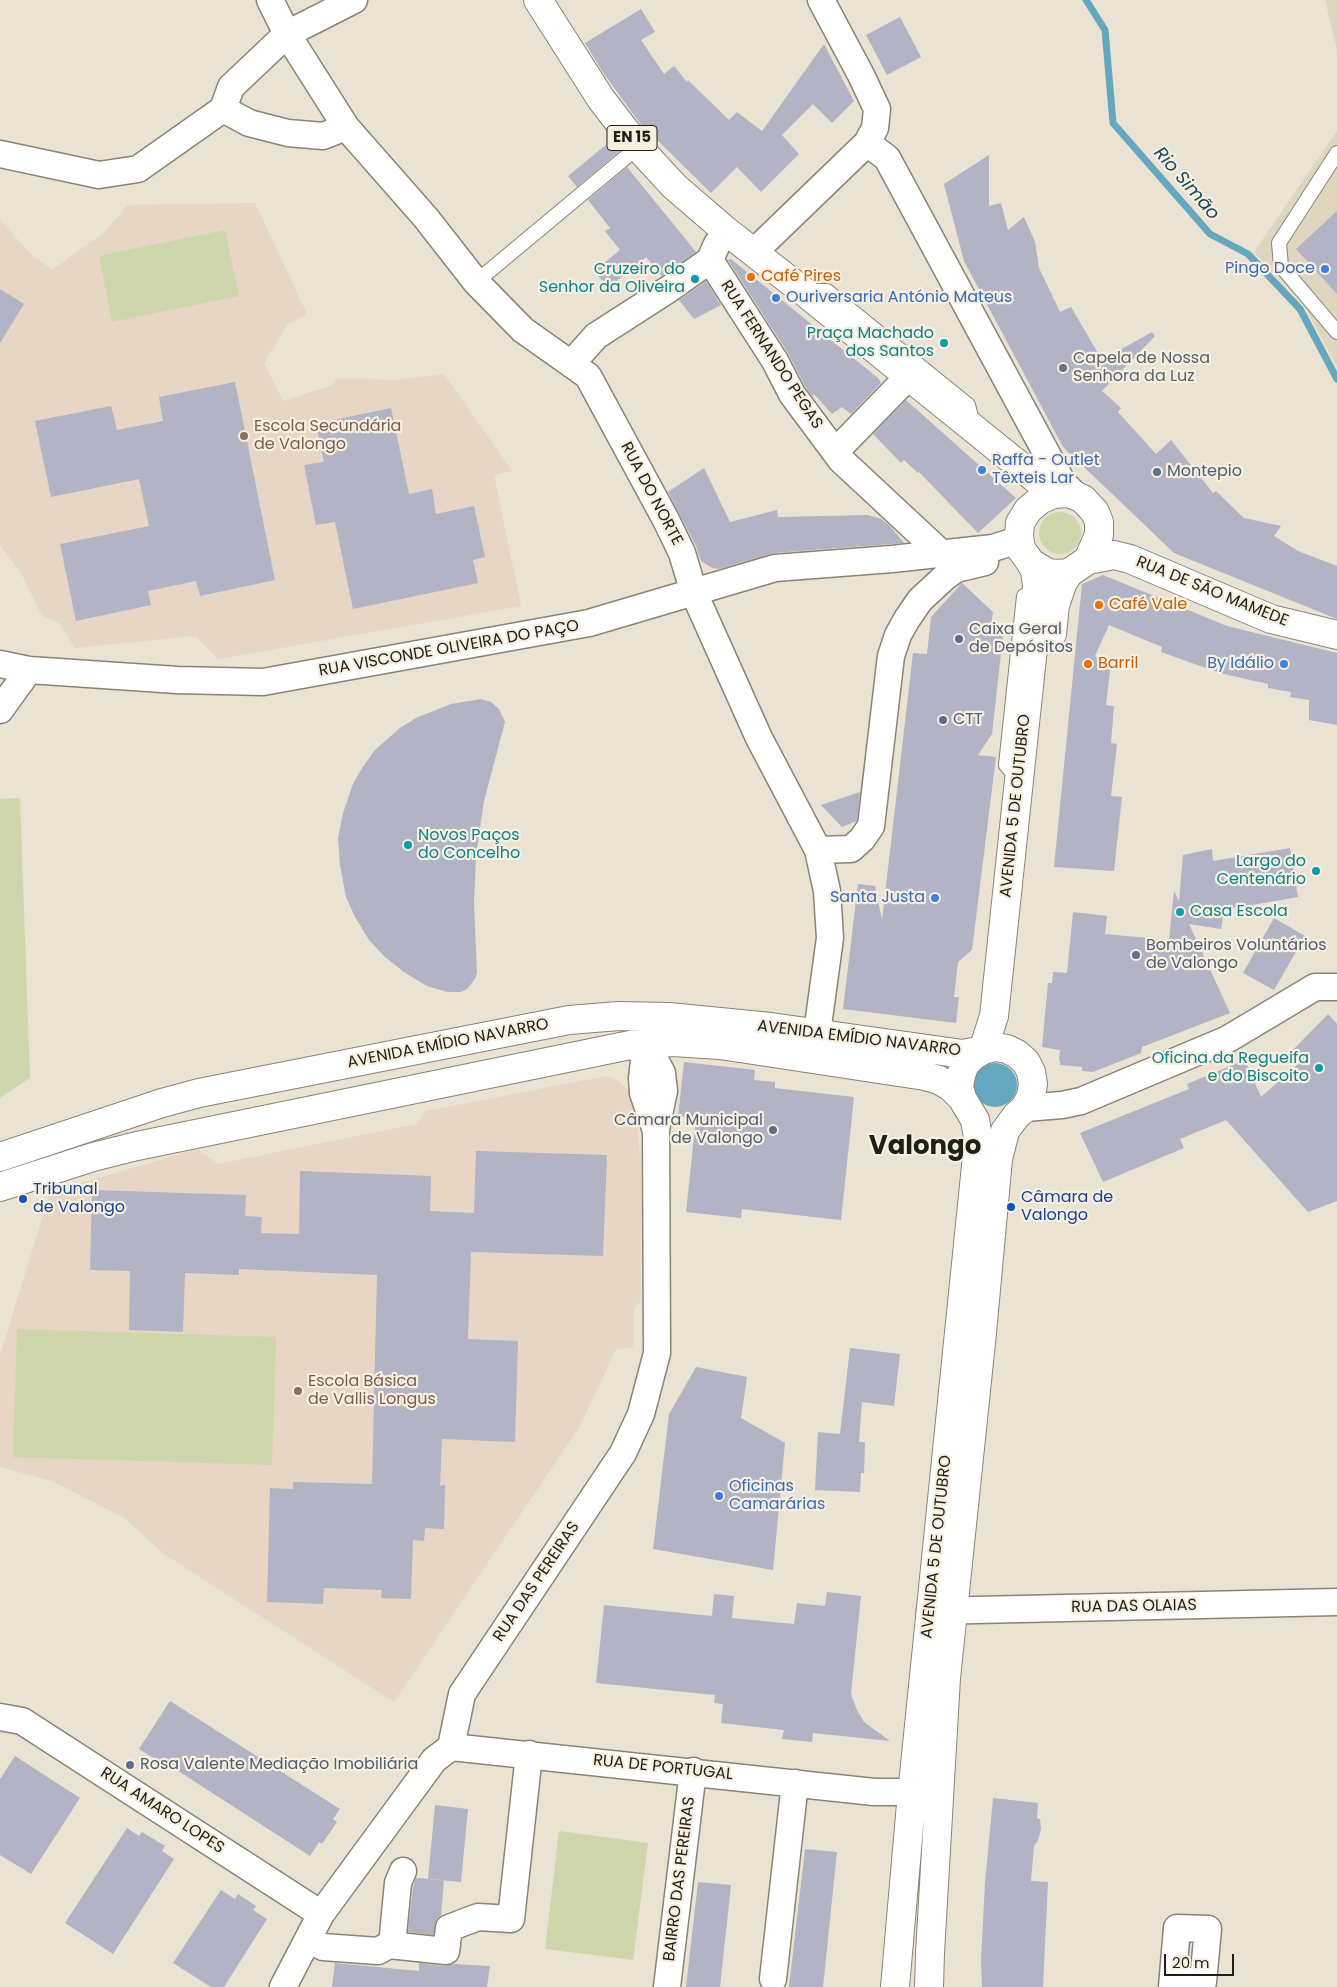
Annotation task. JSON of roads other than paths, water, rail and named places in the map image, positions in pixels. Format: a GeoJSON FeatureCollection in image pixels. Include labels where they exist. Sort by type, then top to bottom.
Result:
{"type":"FeatureCollection","features":[{"type":"Feature","properties":{"kind":"main road","name":"EN 15"},"geometry":{"type":"LineString","coordinates":[[538,0],[601,99],[638,147],[674,186],[754,252]]}},
{"type":"Feature","properties":{"kind":"main road"},"geometry":{"type":"LineString","coordinates":[[754,252],[1046,488],[1072,494],[1083,499],[1095,512],[1099,522],[1097,542],[1079,566],[1058,574],[1034,571],[1021,549],[1020,523],[1028,510],[1047,496],[1060,493],[1072,494]]}},
{"type":"Feature","properties":{"kind":"main road"},"geometry":{"type":"LineString","coordinates":[[985,438],[1020,469],[1027,485],[1028,510]]}},
{"type":"Feature","properties":{"kind":"main road","name":"RUA DE SÃO MAMEDE"},"geometry":{"type":"LineString","coordinates":[[1079,566],[1114,555],[1130,559],[1271,619],[1337,635]]}},
{"type":"Feature","properties":{"kind":"main road","name":"AVENIDA 5 DE OUTUBRO"},"geometry":{"type":"LineString","coordinates":[[895,1987],[916,1757],[942,1611],[982,1333],[998,1159],[1006,1131],[1032,1096],[1034,1084],[1026,1062],[1017,1054],[1011,1041],[1008,1021],[1055,605],[1063,582],[1079,566]]}},
{"type":"Feature","properties":{"kind":"main road","name":"AVENIDA 5 DE OUTUBRO"},"geometry":{"type":"LineString","coordinates":[[929,1987],[946,1678],[942,1611],[978,1137],[975,1120],[965,1104],[959,1086],[965,1064],[983,1050],[994,1016],[1035,630],[1038,595],[1034,571]]}},
{"type":"Feature","properties":{"kind":"main road"},"geometry":{"type":"LineString","coordinates":[[645,1016],[646,1043]]}},
{"type":"Feature","properties":{"kind":"main road","name":"AVENIDA EMÍDIO NAVARRO"},"geometry":{"type":"LineString","coordinates":[[0,1157],[162,1103],[251,1083],[570,1020],[645,1016],[762,1026],[963,1054],[983,1050]]}},
{"type":"Feature","properties":{"kind":"main road","name":"AVENIDA EMÍDIO NAVARRO"},"geometry":{"type":"LineString","coordinates":[[0,1187],[93,1157],[259,1121],[646,1043],[673,1042],[720,1046],[925,1076],[951,1086],[965,1104]]}},
{"type":"Feature","properties":{"kind":"main road"},"geometry":{"type":"LineString","coordinates":[[983,1050],[1001,1048],[1017,1054]]}},
{"type":"Feature","properties":{"kind":"main road"},"geometry":{"type":"LineString","coordinates":[[251,1083],[259,1121]]}},
{"type":"Feature","properties":{"kind":"main road"},"geometry":{"type":"LineString","coordinates":[[965,1104],[979,1117],[991,1121],[1004,1120],[1021,1112]]}},
{"type":"Feature","properties":{"kind":"street","name":"RUA DO NORTE"},"geometry":{"type":"LineString","coordinates":[[270,0],[287,34],[346,127],[426,218],[476,282],[523,330],[588,376],[666,520],[682,553],[694,593],[759,738],[818,850],[827,891],[830,938]]}},
{"type":"Feature","properties":{"kind":"street"},"geometry":{"type":"LineString","coordinates":[[0,154],[99,175],[138,169],[223,108],[231,87],[287,34],[354,0]]}},
{"type":"Feature","properties":{"kind":"street"},"geometry":{"type":"LineString","coordinates":[[754,252],[868,143],[875,128],[877,109],[821,0]]}},
{"type":"Feature","properties":{"kind":"street"},"geometry":{"type":"LineString","coordinates":[[223,108],[249,123],[288,133],[323,136],[346,127]]}},
{"type":"Feature","properties":{"kind":"street"},"geometry":{"type":"LineString","coordinates":[[868,143],[888,158],[1062,482],[1072,494]]}},
{"type":"Feature","properties":{"kind":"street"},"geometry":{"type":"LineString","coordinates":[[571,364],[596,336],[710,260],[725,230]]}},
{"type":"Feature","properties":{"kind":"street","name":"RUA FERNANDO PEGAS"},"geometry":{"type":"LineString","coordinates":[[710,260],[775,361],[792,394],[841,460],[942,554]]}},
{"type":"Feature","properties":{"kind":"street"},"geometry":{"type":"LineString","coordinates":[[835,452],[908,377]]}},
{"type":"Feature","properties":{"kind":"street","name":"RUA VISCONDE OLIVEIRA DO PAÇO"},"geometry":{"type":"LineString","coordinates":[[0,664],[28,670],[177,680],[262,682],[589,623],[775,568],[892,559],[994,548],[1012,542],[1019,536]]}},
{"type":"Feature","properties":{"kind":"street"},"geometry":{"type":"LineString","coordinates":[[892,559],[913,569],[920,575],[923,583],[920,600]]}},
{"type":"Feature","properties":{"kind":"street"},"geometry":{"type":"LineString","coordinates":[[818,850],[851,849],[862,839],[871,826],[891,656],[898,635],[920,600],[936,583],[956,569],[972,564],[991,562],[1034,571]]}},
{"type":"Feature","properties":{"kind":"street"},"geometry":{"type":"LineString","coordinates":[[0,710],[28,670]]}},
{"type":"Feature","properties":{"kind":"street","name":"RUA DO NORTE"},"geometry":{"type":"LineString","coordinates":[[817,1033],[839,876],[851,849]]}},
{"type":"Feature","properties":{"kind":"street"},"geometry":{"type":"LineString","coordinates":[[1021,1112],[1081,1100],[1228,1040],[1316,987],[1337,986]]}},
{"type":"Feature","properties":{"kind":"street","name":"RUA DAS PEREIRAS"},"geometry":{"type":"LineString","coordinates":[[452,1747],[462,1694],[624,1453],[641,1414],[657,1353],[656,1129],[664,1091],[662,1073],[646,1043]]}},
{"type":"Feature","properties":{"kind":"street","name":"RUA DAS OLAIAS"},"geometry":{"type":"LineString","coordinates":[[942,1611],[1337,1602]]}},
{"type":"Feature","properties":{"kind":"street","name":"RUA AMARO LOPES"},"geometry":{"type":"LineString","coordinates":[[0,1717],[22,1721],[322,1914]]}},
{"type":"Feature","properties":{"kind":"street"},"geometry":{"type":"LineString","coordinates":[[283,1987],[322,1914],[434,1760],[452,1747]]}},
{"type":"Feature","properties":{"kind":"street","name":"RUA DE PORTUGAL"},"geometry":{"type":"LineString","coordinates":[[452,1747],[693,1771],[874,1792],[912,1793]]}},
{"type":"Feature","properties":{"kind":"street"},"geometry":{"type":"LineString","coordinates":[[308,1938],[323,1947],[378,1952],[392,1945],[446,1951],[449,1928],[478,1917],[511,1919],[529,1754]]}},
{"type":"Feature","properties":{"kind":"street"},"geometry":{"type":"LineString","coordinates":[[874,1792],[896,1781],[908,1770],[916,1757]]}},
{"type":"Feature","properties":{"kind":"street","name":"BAIRRO DAS PEREIRAS"},"geometry":{"type":"LineString","coordinates":[[667,1987],[693,1771]]}},
{"type":"Feature","properties":{"kind":"street"},"geometry":{"type":"LineString","coordinates":[[773,1979],[795,1782]]}},
{"type":"Feature","properties":{"kind":"street"},"geometry":{"type":"LineString","coordinates":[[874,1792],[886,1799],[896,1813],[900,1828],[899,1847],[906,1858]]}},
{"type":"Feature","properties":{"kind":"street"},"geometry":{"type":"LineString","coordinates":[[912,1793],[924,1799],[930,1809],[931,1820],[927,1866],[934,1879]]}},
{"type":"Feature","properties":{"kind":"street"},"geometry":{"type":"LineString","coordinates":[[392,1945],[398,1883],[403,1870]]}},
{"type":"Feature","properties":{"kind":"lane"},"geometry":{"type":"LineString","coordinates":[[476,282],[638,147]]}},
{"type":"Feature","properties":{"kind":"lane"},"geometry":{"type":"LineString","coordinates":[[1337,153],[1279,243],[1281,266],[1337,332]]}},
{"type":"Feature","properties":{"kind":"lane"},"geometry":{"type":"LineString","coordinates":[[803,291],[827,291],[968,405],[985,438]]}},
{"type":"Feature","properties":{"kind":"water"},"geometry":{"type":"Polygon","coordinates":[[[991,1063],[999,1063],[1011,1069],[1017,1085],[1011,1101],[999,1107],[991,1107],[979,1101],[973,1089],[973,1081],[979,1069],[991,1063]]]}},
{"type":"Feature","properties":{"kind":"waterway","name":"Rio Simão"},"geometry":{"type":"LineString","coordinates":[[1086,0],[1105,30],[1113,123],[1210,234],[1248,254],[1300,309],[1337,379]]}},
{"type":"Feature","properties":{"kind":"place","name":"Pingo Doce"},"geometry":{"type":"Point","coordinates":[1325,269]}},
{"type":"Feature","properties":{"kind":"place","name":"Café Pires"},"geometry":{"type":"Point","coordinates":[751,277]}},
{"type":"Feature","properties":{"kind":"place","name":"Cruzeiro do Senhor da Oliveira"},"geometry":{"type":"Point","coordinates":[695,279]}},
{"type":"Feature","properties":{"kind":"place","name":"Ouriversaria António Mateus"},"geometry":{"type":"Point","coordinates":[776,298]}},
{"type":"Feature","properties":{"kind":"place","name":"Praça Machado dos Santos"},"geometry":{"type":"Point","coordinates":[944,343]}},
{"type":"Feature","properties":{"kind":"place","name":"Capela de Nossa Senhora da Luz"},"geometry":{"type":"Point","coordinates":[1063,368]}},
{"type":"Feature","properties":{"kind":"place","name":"Escola Secundária de Valongo"},"geometry":{"type":"Point","coordinates":[244,436]}},
{"type":"Feature","properties":{"kind":"place","name":"Raffa - Outlet Têxteis Lar"},"geometry":{"type":"Point","coordinates":[982,470]}},
{"type":"Feature","properties":{"kind":"place","name":"Montepio"},"geometry":{"type":"Point","coordinates":[1157,472]}},
{"type":"Feature","properties":{"kind":"place","name":"Café Vale"},"geometry":{"type":"Point","coordinates":[1099,605]}},
{"type":"Feature","properties":{"kind":"place","name":"Caixa Geral de Depósitos"},"geometry":{"type":"Point","coordinates":[959,639]}},
{"type":"Feature","properties":{"kind":"place","name":"Barril"},"geometry":{"type":"Point","coordinates":[1088,664]}},
{"type":"Feature","properties":{"kind":"place","name":"By Idálio"},"geometry":{"type":"Point","coordinates":[1284,664]}},
{"type":"Feature","properties":{"kind":"place","name":"CTT"},"geometry":{"type":"Point","coordinates":[943,720]}},
{"type":"Feature","properties":{"kind":"place","name":"Novos Paços do Concelho"},"geometry":{"type":"Point","coordinates":[408,845]}},
{"type":"Feature","properties":{"kind":"place","name":"Largo do Centenário"},"geometry":{"type":"Point","coordinates":[1316,871]}},
{"type":"Feature","properties":{"kind":"place","name":"Santa Justa"},"geometry":{"type":"Point","coordinates":[935,898]}},
{"type":"Feature","properties":{"kind":"place","name":"Casa Escola"},"geometry":{"type":"Point","coordinates":[1180,912]}},
{"type":"Feature","properties":{"kind":"place","name":"Bombeiros Voluntários de Valongo"},"geometry":{"type":"Point","coordinates":[1136,955]}},
{"type":"Feature","properties":{"kind":"place","name":"Oficina da Regueifa e do Biscoito"},"geometry":{"type":"Point","coordinates":[1319,1068]}},
{"type":"Feature","properties":{"kind":"place","name":"Câmara Municipal de Valongo"},"geometry":{"type":"Point","coordinates":[773,1130]}},
{"type":"Feature","properties":{"kind":"place","name":"Tribunal de Valongo"},"geometry":{"type":"Point","coordinates":[23,1199]}},
{"type":"Feature","properties":{"kind":"place","name":"Câmara de Valongo"},"geometry":{"type":"Point","coordinates":[1011,1207]}},
{"type":"Feature","properties":{"kind":"place","name":"Escola Básica de Vallis Longus"},"geometry":{"type":"Point","coordinates":[298,1391]}},
{"type":"Feature","properties":{"kind":"place","name":"Oficinas Camarárias"},"geometry":{"type":"Point","coordinates":[719,1496]}},
{"type":"Feature","properties":{"kind":"place","name":"Rosa Valente Mediação Imobiliária"},"geometry":{"type":"Point","coordinates":[130,1765]}},
{"type":"Feature","properties":{"kind":"district","name":"Valongo"},"geometry":{"type":"Point","coordinates":[925,1147]}}]}
